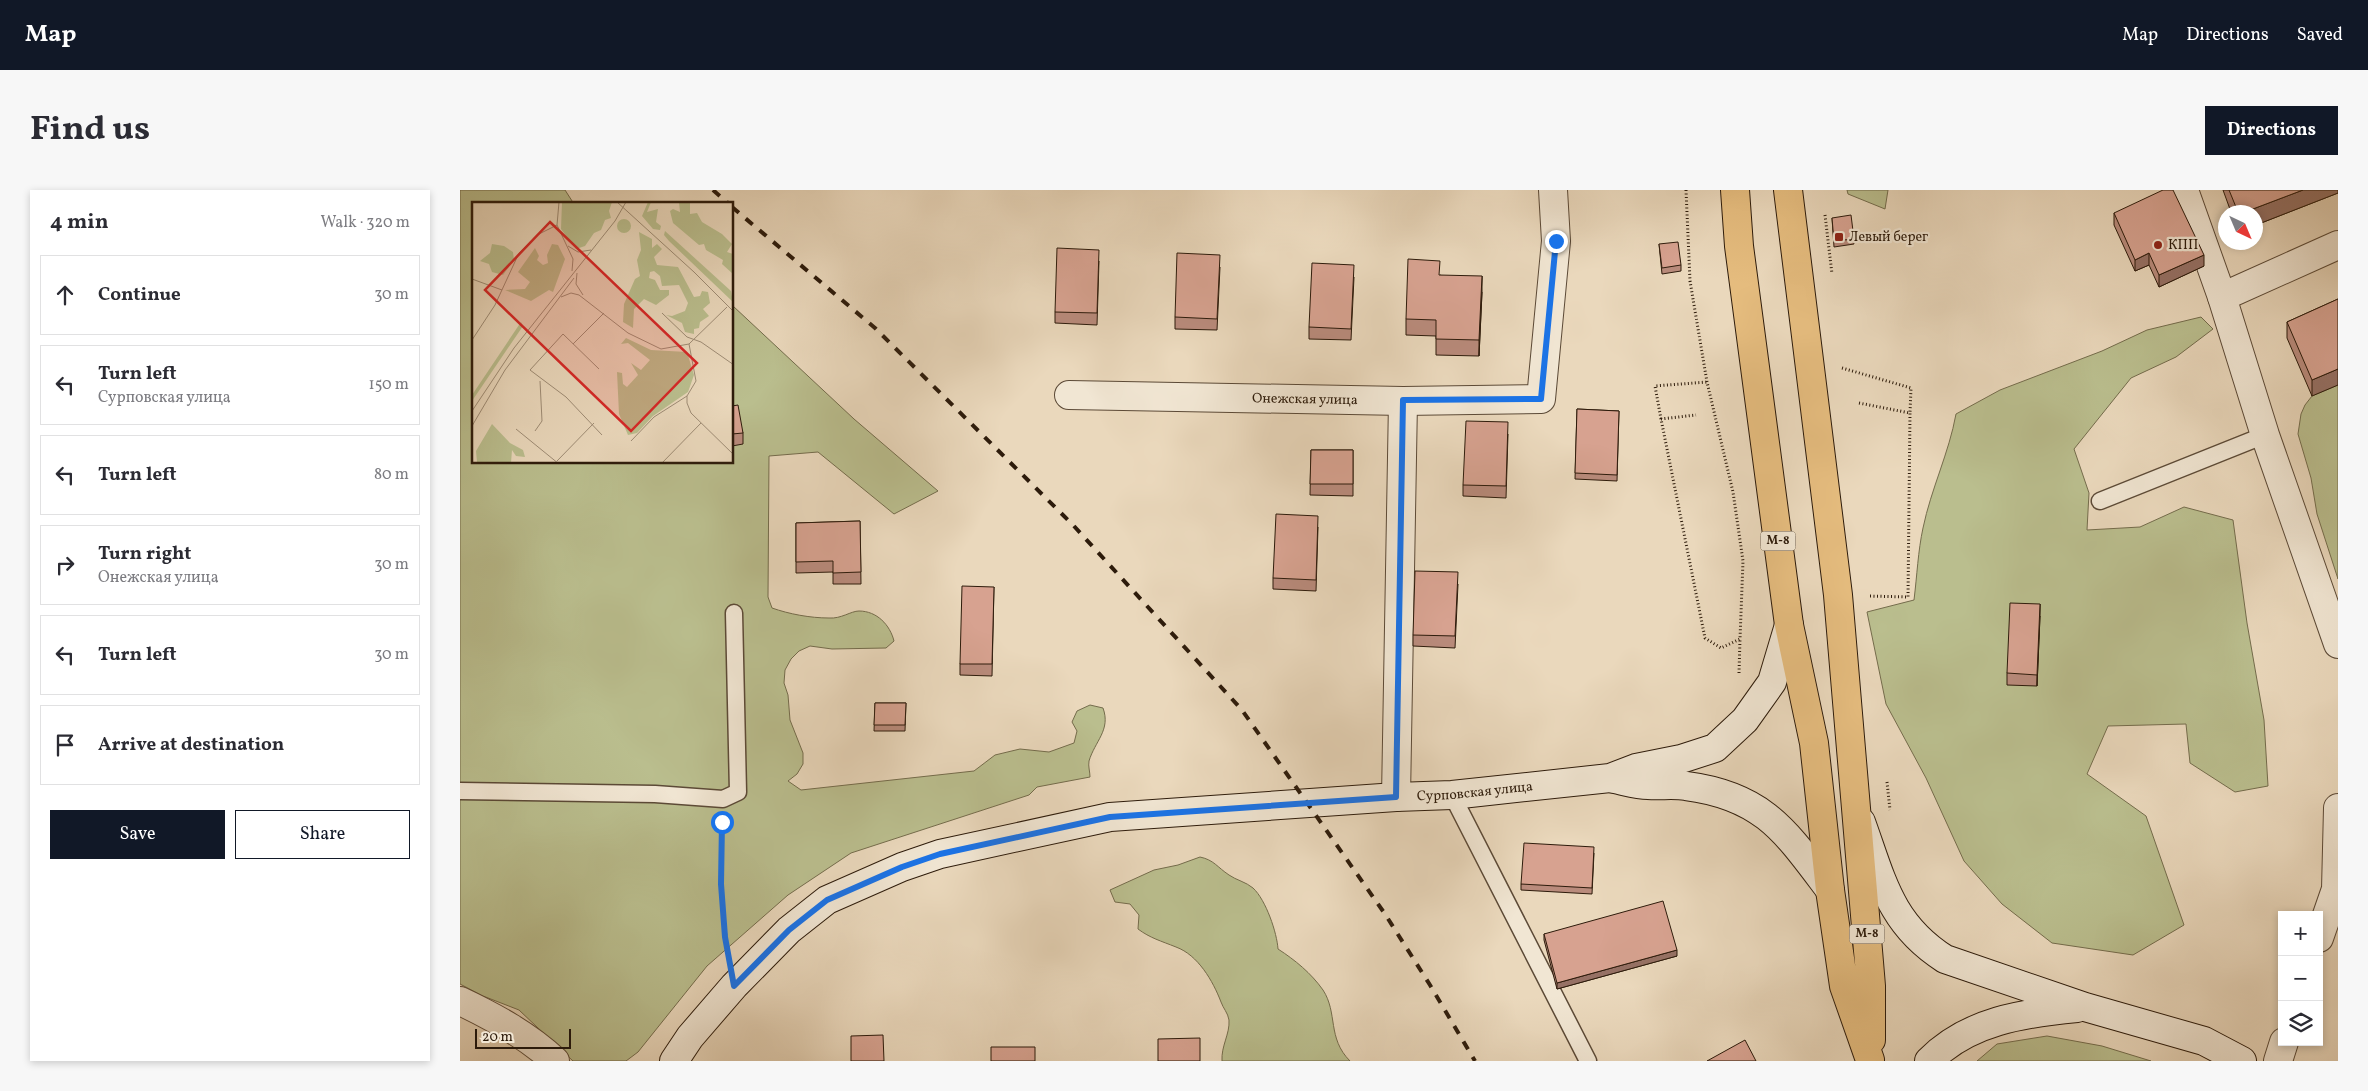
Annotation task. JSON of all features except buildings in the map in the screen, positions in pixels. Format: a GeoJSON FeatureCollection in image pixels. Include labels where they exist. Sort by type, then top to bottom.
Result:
{"type":"FeatureCollection","features":[{"type":"Feature","properties":{"kind":"main road","name":"Онежская улица"},"geometry":{"type":"LineString","coordinates":[[1070,394],[1403,400],[1541,399],[1556,241],[1553,190]]}},
{"type":"Feature","properties":{"kind":"main road","name":"М-8"},"geometry":{"type":"LineString","coordinates":[[1735,190],[1739,246],[1789,625],[1814,743],[1830,890],[1844,986],[1870,1060]]}},
{"type":"Feature","properties":{"kind":"main road","name":"М-8"},"geometry":{"type":"LineString","coordinates":[[1788,190],[1838,595],[1871,986],[1870,1060]]}},
{"type":"Feature","properties":{"kind":"main road"},"geometry":{"type":"LineString","coordinates":[[2184,190],[2222,298],[2265,435],[2338,644]]}},
{"type":"Feature","properties":{"kind":"main road"},"geometry":{"type":"LineString","coordinates":[[2222,298],[2338,245]]}},
{"type":"Feature","properties":{"kind":"main road"},"geometry":{"type":"LineString","coordinates":[[1396,797],[1403,400]]}},
{"type":"Feature","properties":{"kind":"main road"},"geometry":{"type":"LineString","coordinates":[[1610,778],[1636,768],[1681,759],[1715,748],[1746,720],[1772,682],[1789,625]]}},
{"type":"Feature","properties":{"kind":"main road"},"geometry":{"type":"LineString","coordinates":[[1610,778],[1645,785],[1686,786],[1732,797],[1764,813],[1790,836],[1830,890]]}},
{"type":"Feature","properties":{"kind":"main road","name":"Сурповская улица"},"geometry":{"type":"LineString","coordinates":[[674,1061],[690,1037],[734,986],[789,930],[827,900],[902,867],[940,854],[1110,817],[1396,797],[1452,795],[1610,778]]}},
{"type":"Feature","properties":{"kind":"main road"},"geometry":{"type":"LineString","coordinates":[[2323,927],[2337,888],[2338,808]]}},
{"type":"Feature","properties":{"kind":"main road"},"geometry":{"type":"LineString","coordinates":[[1857,809],[1888,898],[1905,926],[1924,945],[1945,959],[2086,1007],[2204,1041],[2242,1061]]}},
{"type":"Feature","properties":{"kind":"main road"},"geometry":{"type":"LineString","coordinates":[[460,1001],[500,1020],[542,1049],[555,1061]]}},
{"type":"Feature","properties":{"kind":"main road"},"geometry":{"type":"LineString","coordinates":[[1929,1061],[1961,1036],[1993,1023],[2033,1012],[2086,1007]]}},
{"type":"Feature","properties":{"kind":"main road"},"geometry":{"type":"LineString","coordinates":[[2278,1061],[2283,1046]]}},
{"type":"Feature","properties":{"kind":"lane"},"geometry":{"type":"LineString","coordinates":[[2100,501],[2265,435]]}},
{"type":"Feature","properties":{"kind":"lane"},"geometry":{"type":"LineString","coordinates":[[460,791],[655,794],[723,799],[738,792],[734,613]]}},
{"type":"Feature","properties":{"kind":"lane"},"geometry":{"type":"LineString","coordinates":[[1452,795],[1588,1061]]}},
{"type":"Feature","properties":{"kind":"path"},"geometry":{"type":"LineString","coordinates":[[1686,190],[1690,281],[1707,382],[1733,492],[1743,561],[1739,682]]}},
{"type":"Feature","properties":{"kind":"path"},"geometry":{"type":"LineString","coordinates":[[1825,215],[1832,282]]}},
{"type":"Feature","properties":{"kind":"path"},"geometry":{"type":"LineString","coordinates":[[1841,359],[1842,377]]}},
{"type":"Feature","properties":{"kind":"path"},"geometry":{"type":"LineString","coordinates":[[1842,368],[1911,388],[1908,597],[1867,596]]}},
{"type":"Feature","properties":{"kind":"path"},"geometry":{"type":"LineString","coordinates":[[1707,382],[1655,386],[1705,638],[1721,648],[1740,639]]}},
{"type":"Feature","properties":{"kind":"path"},"geometry":{"type":"LineString","coordinates":[[1859,403],[1910,412]]}},
{"type":"Feature","properties":{"kind":"path"},"geometry":{"type":"LineString","coordinates":[[1661,419],[1696,415]]}},
{"type":"Feature","properties":{"kind":"path"},"geometry":{"type":"LineString","coordinates":[[1866,586],[1868,605]]}},
{"type":"Feature","properties":{"kind":"path"},"geometry":{"type":"LineString","coordinates":[[1886,773],[1890,812]]}},
{"type":"Feature","properties":{"kind":"path"},"geometry":{"type":"LineString","coordinates":[[723,799],[721,884],[725,937],[734,986]]}},
{"type":"Feature","properties":{"kind":"green space"},"geometry":{"type":"Polygon","coordinates":[[[460,190],[565,190],[573,202],[472,202],[472,464],[734,464],[734,307],[854,419],[938,491],[894,514],[818,452],[769,456],[768,597],[772,608],[822,618],[833,618],[856,611],[872,613],[886,624],[894,641],[886,648],[832,649],[810,646],[799,651],[791,659],[785,670],[784,683],[788,695],[790,720],[803,753],[803,764],[797,774],[788,781],[801,790],[974,771],[995,755],[1020,749],[1049,752],[1074,743],[1077,731],[1072,722],[1077,711],[1090,705],[1103,708],[1105,723],[1089,761],[1090,777],[1037,787],[1029,795],[851,853],[788,895],[707,966],[638,1052],[626,1061],[573,1061],[519,1010],[483,996],[460,984],[460,190]]]}},
{"type":"Feature","properties":{"kind":"green space"},"geometry":{"type":"Polygon","coordinates":[[[1847,190],[1888,190],[1885,209],[1848,194],[1847,190]]]}},
{"type":"Feature","properties":{"kind":"green space"},"geometry":{"type":"Polygon","coordinates":[[[2201,317],[2213,329],[2176,357],[2131,378],[2074,449],[2089,493],[2087,530],[2140,527],[2184,507],[2233,520],[2247,623],[2264,720],[2268,786],[2235,792],[2190,763],[2186,724],[2108,726],[2087,774],[2146,816],[2184,925],[2133,955],[2052,943],[2002,904],[1964,861],[1926,778],[1886,704],[1867,612],[1914,600],[1923,528],[1956,414],[2000,390],[2102,351],[2147,330],[2201,317]]]}},
{"type":"Feature","properties":{"kind":"green space"},"geometry":{"type":"Polygon","coordinates":[[[2338,385],[2338,579],[2317,514],[2311,478],[2298,434],[2301,414],[2312,396],[2338,385]]]}},
{"type":"Feature","properties":{"kind":"green space"},"geometry":{"type":"Polygon","coordinates":[[[1200,857],[1212,862],[1258,893],[1270,917],[1276,934],[1278,949],[1313,978],[1328,999],[1338,1043],[1350,1061],[1222,1061],[1229,1020],[1209,977],[1198,962],[1184,951],[1151,937],[1138,929],[1139,915],[1130,904],[1115,902],[1110,890],[1154,870],[1178,865],[1200,857]]]}},
{"type":"Feature","properties":{"kind":"green space"},"geometry":{"type":"Polygon","coordinates":[[[2047,1036],[2102,1046],[2151,1061],[1977,1061],[1997,1044],[2047,1036]]]}},
{"type":"Feature","properties":{"kind":"railway"},"geometry":{"type":"LineString","coordinates":[[713,190],[727,202]]}},
{"type":"Feature","properties":{"kind":"railway"},"geometry":{"type":"LineString","coordinates":[[734,209],[875,328],[1073,525],[1242,710],[1385,914],[1475,1061]]}},
{"type":"Feature","properties":{"kind":"place","name":"Левый берег"},"geometry":{"type":"Point","coordinates":[1839,237]}},
{"type":"Feature","properties":{"kind":"place","name":"КПП"},"geometry":{"type":"Point","coordinates":[2158,245]}},
{"type":"Feature","properties":{"kind":"route"},"geometry":{"type":"LineString","coordinates":[[722,822],[721,884],[725,937],[734,986],[789,930],[827,900],[902,867],[940,854],[1110,817],[1396,797],[1403,400],[1541,399],[1556,241]]}}]}
